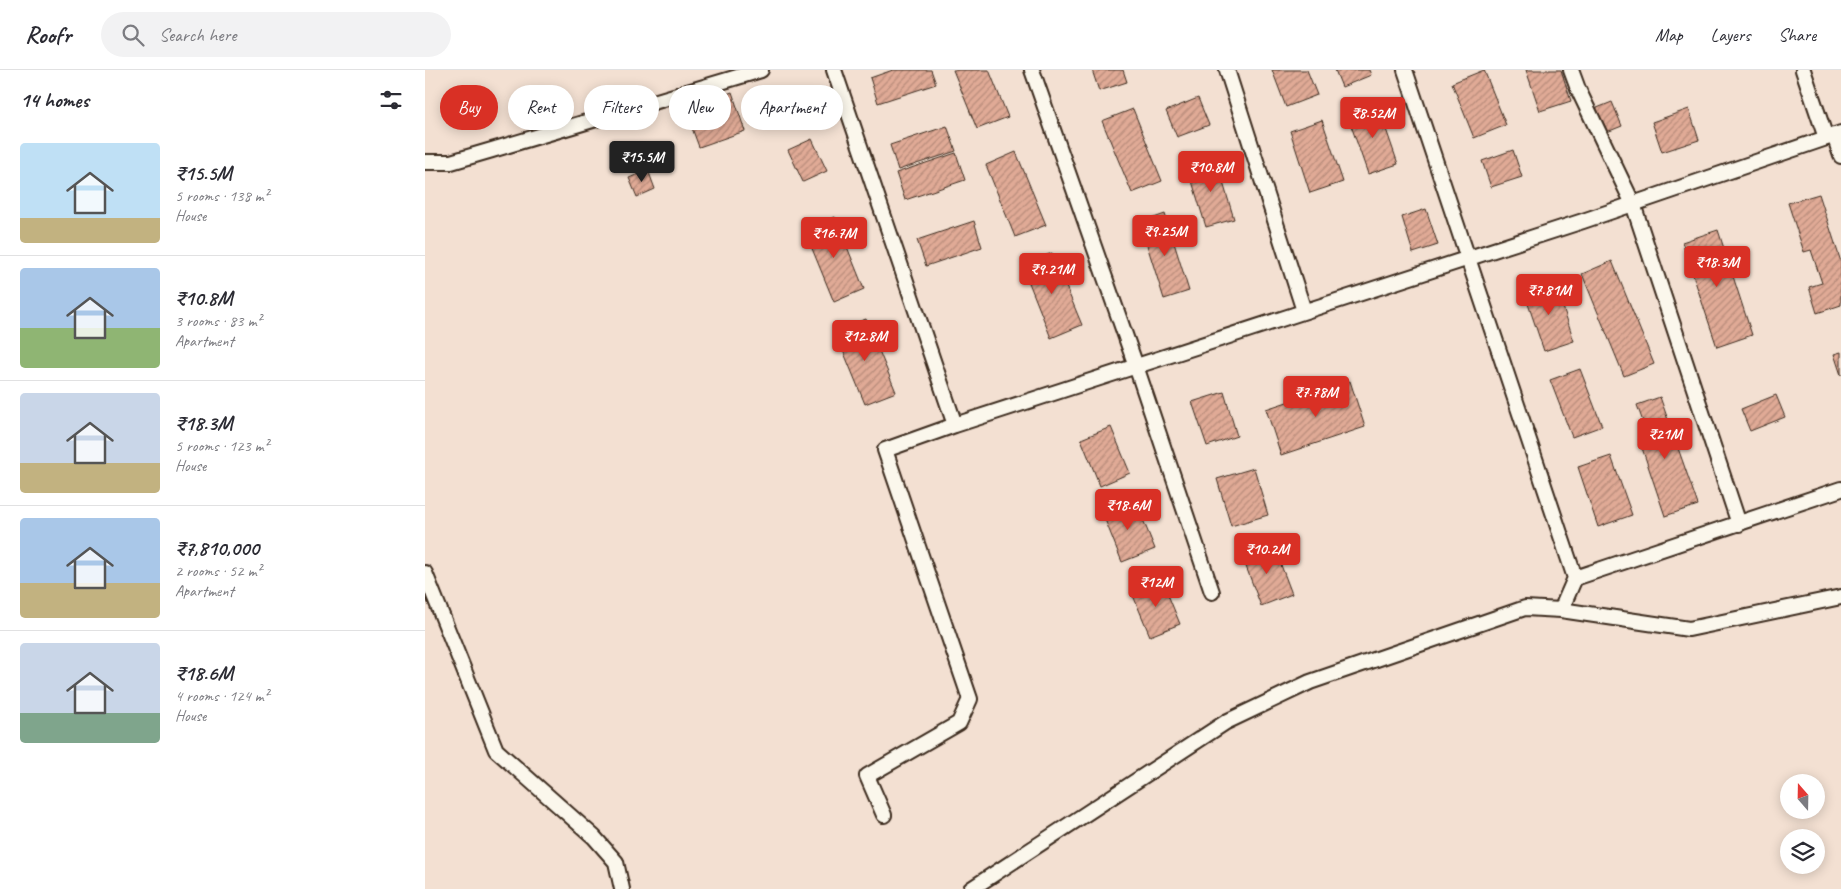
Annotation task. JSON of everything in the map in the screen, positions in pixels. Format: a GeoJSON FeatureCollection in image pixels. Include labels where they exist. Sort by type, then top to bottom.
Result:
{"type":"FeatureCollection","features":[{"type":"Feature","properties":{"kind":"lane"},"geometry":{"type":"LineString","coordinates":[[425,162],[451,162],[761,70]]}},
{"type":"Feature","properties":{"kind":"lane"},"geometry":{"type":"LineString","coordinates":[[834,70],[955,424]]}},
{"type":"Feature","properties":{"kind":"lane"},"geometry":{"type":"LineString","coordinates":[[1032,70],[1136,366],[1212,592]]}},
{"type":"Feature","properties":{"kind":"lane"},"geometry":{"type":"LineString","coordinates":[[1227,70],[1305,311]]}},
{"type":"Feature","properties":{"kind":"lane"},"geometry":{"type":"LineString","coordinates":[[1405,70],[1575,578],[1561,610]]}},
{"type":"Feature","properties":{"kind":"lane"},"geometry":{"type":"LineString","coordinates":[[1571,70],[1577,89],[1633,204],[1739,524]]}},
{"type":"Feature","properties":{"kind":"lane"},"geometry":{"type":"LineString","coordinates":[[1803,70],[1834,136],[1841,156]]}},
{"type":"Feature","properties":{"kind":"lane"},"geometry":{"type":"LineString","coordinates":[[884,815],[867,776],[959,723],[970,699],[885,450],[955,424],[1633,204],[1834,136]]}},
{"type":"Feature","properties":{"kind":"lane"},"geometry":{"type":"LineString","coordinates":[[1575,578],[1841,489]]}},
{"type":"Feature","properties":{"kind":"lane"},"geometry":{"type":"LineString","coordinates":[[425,574],[496,750],[594,837],[616,862],[622,889]]}},
{"type":"Feature","properties":{"kind":"lane"},"geometry":{"type":"LineString","coordinates":[[971,889],[1226,722],[1310,682],[1525,608],[1561,610],[1689,629],[1841,597]]}},
{"type":"Feature","properties":{"kind":"building"},"geometry":{"type":"Polygon","coordinates":[[[893,70],[931,70],[936,84],[878,103],[870,78],[893,70]]]}},
{"type":"Feature","properties":{"kind":"building"},"geometry":{"type":"Polygon","coordinates":[[[953,70],[989,70],[1008,117],[977,129],[953,70]]]}},
{"type":"Feature","properties":{"kind":"building"},"geometry":{"type":"Polygon","coordinates":[[[1092,70],[1123,70],[1127,82],[1099,91],[1092,70]]]}},
{"type":"Feature","properties":{"kind":"building"},"geometry":{"type":"Polygon","coordinates":[[[1272,70],[1307,70],[1317,95],[1286,107],[1272,70]]]}},
{"type":"Feature","properties":{"kind":"building"},"geometry":{"type":"Polygon","coordinates":[[[1335,70],[1369,70],[1371,75],[1342,87],[1335,70]]]}},
{"type":"Feature","properties":{"kind":"building"},"geometry":{"type":"Polygon","coordinates":[[[1484,70],[1506,125],[1474,138],[1452,83],[1484,70]]]}},
{"type":"Feature","properties":{"kind":"building"},"geometry":{"type":"Polygon","coordinates":[[[1526,70],[1561,70],[1571,101],[1540,111],[1526,70]]]}},
{"type":"Feature","properties":{"kind":"building"},"geometry":{"type":"Polygon","coordinates":[[[731,92],[741,119],[741,130],[745,131],[699,147],[693,130],[731,130],[731,92]]]}},
{"type":"Feature","properties":{"kind":"building"},"geometry":{"type":"Polygon","coordinates":[[[1198,98],[1209,125],[1177,137],[1166,111],[1198,98]]]}},
{"type":"Feature","properties":{"kind":"building"},"geometry":{"type":"Polygon","coordinates":[[[1612,102],[1622,126],[1602,134],[1592,110],[1612,102]]]}},
{"type":"Feature","properties":{"kind":"building"},"geometry":{"type":"Polygon","coordinates":[[[1377,103],[1398,164],[1368,174],[1347,114],[1377,103]]]}},
{"type":"Feature","properties":{"kind":"building"},"geometry":{"type":"Polygon","coordinates":[[[1133,109],[1162,181],[1132,193],[1102,121],[1133,109]]]}},
{"type":"Feature","properties":{"kind":"building"},"geometry":{"type":"Polygon","coordinates":[[[1689,109],[1699,140],[1662,152],[1652,122],[1689,109]]]}},
{"type":"Feature","properties":{"kind":"building"},"geometry":{"type":"Polygon","coordinates":[[[1322,120],[1343,182],[1310,193],[1290,131],[1322,120]]]}},
{"type":"Feature","properties":{"kind":"building"},"geometry":{"type":"Polygon","coordinates":[[[947,126],[956,151],[898,170],[890,145],[947,126]]]}},
{"type":"Feature","properties":{"kind":"building"},"geometry":{"type":"Polygon","coordinates":[[[812,139],[827,171],[803,182],[788,150],[812,139]]]}},
{"type":"Feature","properties":{"kind":"building"},"geometry":{"type":"Polygon","coordinates":[[[1513,150],[1522,177],[1491,187],[1482,161],[1513,150]]]}},
{"type":"Feature","properties":{"kind":"building"},"geometry":{"type":"Polygon","coordinates":[[[1016,152],[1046,225],[1015,237],[986,165],[1016,152]]]}},
{"type":"Feature","properties":{"kind":"building"},"geometry":{"type":"Polygon","coordinates":[[[956,153],[965,180],[905,200],[896,173],[956,153]]]}},
{"type":"Feature","properties":{"kind":"building"},"geometry":{"type":"Polygon","coordinates":[[[1216,159],[1234,219],[1206,227],[1188,168],[1216,159]]]}},
{"type":"Feature","properties":{"kind":"building"},"geometry":{"type":"Polygon","coordinates":[[[648,170],[655,189],[637,197],[629,178],[648,170]]]}},
{"type":"Feature","properties":{"kind":"building"},"geometry":{"type":"Polygon","coordinates":[[[1819,194],[1841,262],[1841,305],[1817,313],[1809,287],[1822,283],[1811,250],[1804,252],[1788,203],[1819,194]]]}},
{"type":"Feature","properties":{"kind":"building"},"geometry":{"type":"Polygon","coordinates":[[[1426,209],[1438,245],[1413,253],[1402,217],[1426,209]]]}},
{"type":"Feature","properties":{"kind":"building"},"geometry":{"type":"Polygon","coordinates":[[[1165,214],[1189,291],[1164,299],[1140,223],[1165,214]]]}},
{"type":"Feature","properties":{"kind":"building"},"geometry":{"type":"Polygon","coordinates":[[[835,217],[864,289],[834,302],[804,229],[835,217]]]}},
{"type":"Feature","properties":{"kind":"building"},"geometry":{"type":"Polygon","coordinates":[[[974,221],[982,247],[926,266],[917,240],[974,221]]]}},
{"type":"Feature","properties":{"kind":"building"},"geometry":{"type":"Polygon","coordinates":[[[1718,230],[1752,335],[1717,347],[1682,242],[1718,230]]]}},
{"type":"Feature","properties":{"kind":"building"},"geometry":{"type":"Polygon","coordinates":[[[1052,253],[1082,325],[1051,338],[1022,265],[1052,253]]]}},
{"type":"Feature","properties":{"kind":"building"},"geometry":{"type":"Polygon","coordinates":[[[1612,261],[1654,364],[1624,376],[1582,274],[1612,261]]]}},
{"type":"Feature","properties":{"kind":"building"},"geometry":{"type":"Polygon","coordinates":[[[1555,282],[1574,341],[1544,351],[1524,292],[1555,282]]]}},
{"type":"Feature","properties":{"kind":"building"},"geometry":{"type":"Polygon","coordinates":[[[866,319],[896,392],[865,404],[835,331],[866,319]]]}},
{"type":"Feature","properties":{"kind":"building"},"geometry":{"type":"Polygon","coordinates":[[[1841,352],[1841,375],[1834,354],[1841,352]]]}},
{"type":"Feature","properties":{"kind":"building"},"geometry":{"type":"Polygon","coordinates":[[[1580,369],[1602,426],[1572,437],[1550,380],[1580,369]]]}},
{"type":"Feature","properties":{"kind":"building"},"geometry":{"type":"Polygon","coordinates":[[[1350,381],[1365,427],[1281,455],[1266,409],[1350,381]]]}},
{"type":"Feature","properties":{"kind":"building"},"geometry":{"type":"Polygon","coordinates":[[[1224,392],[1237,436],[1207,446],[1192,402],[1224,392]]]}},
{"type":"Feature","properties":{"kind":"building"},"geometry":{"type":"Polygon","coordinates":[[[1776,395],[1785,417],[1750,431],[1741,409],[1776,395]]]}},
{"type":"Feature","properties":{"kind":"building"},"geometry":{"type":"Polygon","coordinates":[[[1660,397],[1698,505],[1665,516],[1639,439],[1648,436],[1637,405],[1660,397]]]}},
{"type":"Feature","properties":{"kind":"building"},"geometry":{"type":"Polygon","coordinates":[[[1111,427],[1130,473],[1100,486],[1081,439],[1111,427]]]}},
{"type":"Feature","properties":{"kind":"building"},"geometry":{"type":"Polygon","coordinates":[[[1611,456],[1632,515],[1598,527],[1578,467],[1611,456]]]}},
{"type":"Feature","properties":{"kind":"building"},"geometry":{"type":"Polygon","coordinates":[[[1254,468],[1268,515],[1231,526],[1217,479],[1254,468]]]}},
{"type":"Feature","properties":{"kind":"building"},"geometry":{"type":"Polygon","coordinates":[[[1135,500],[1155,549],[1122,562],[1102,512],[1135,500]]]}},
{"type":"Feature","properties":{"kind":"building"},"geometry":{"type":"Polygon","coordinates":[[[1273,544],[1292,594],[1261,606],[1242,556],[1273,544]]]}},
{"type":"Feature","properties":{"kind":"building"},"geometry":{"type":"Polygon","coordinates":[[[1162,580],[1180,624],[1150,636],[1132,593],[1162,580]]]}}]}
